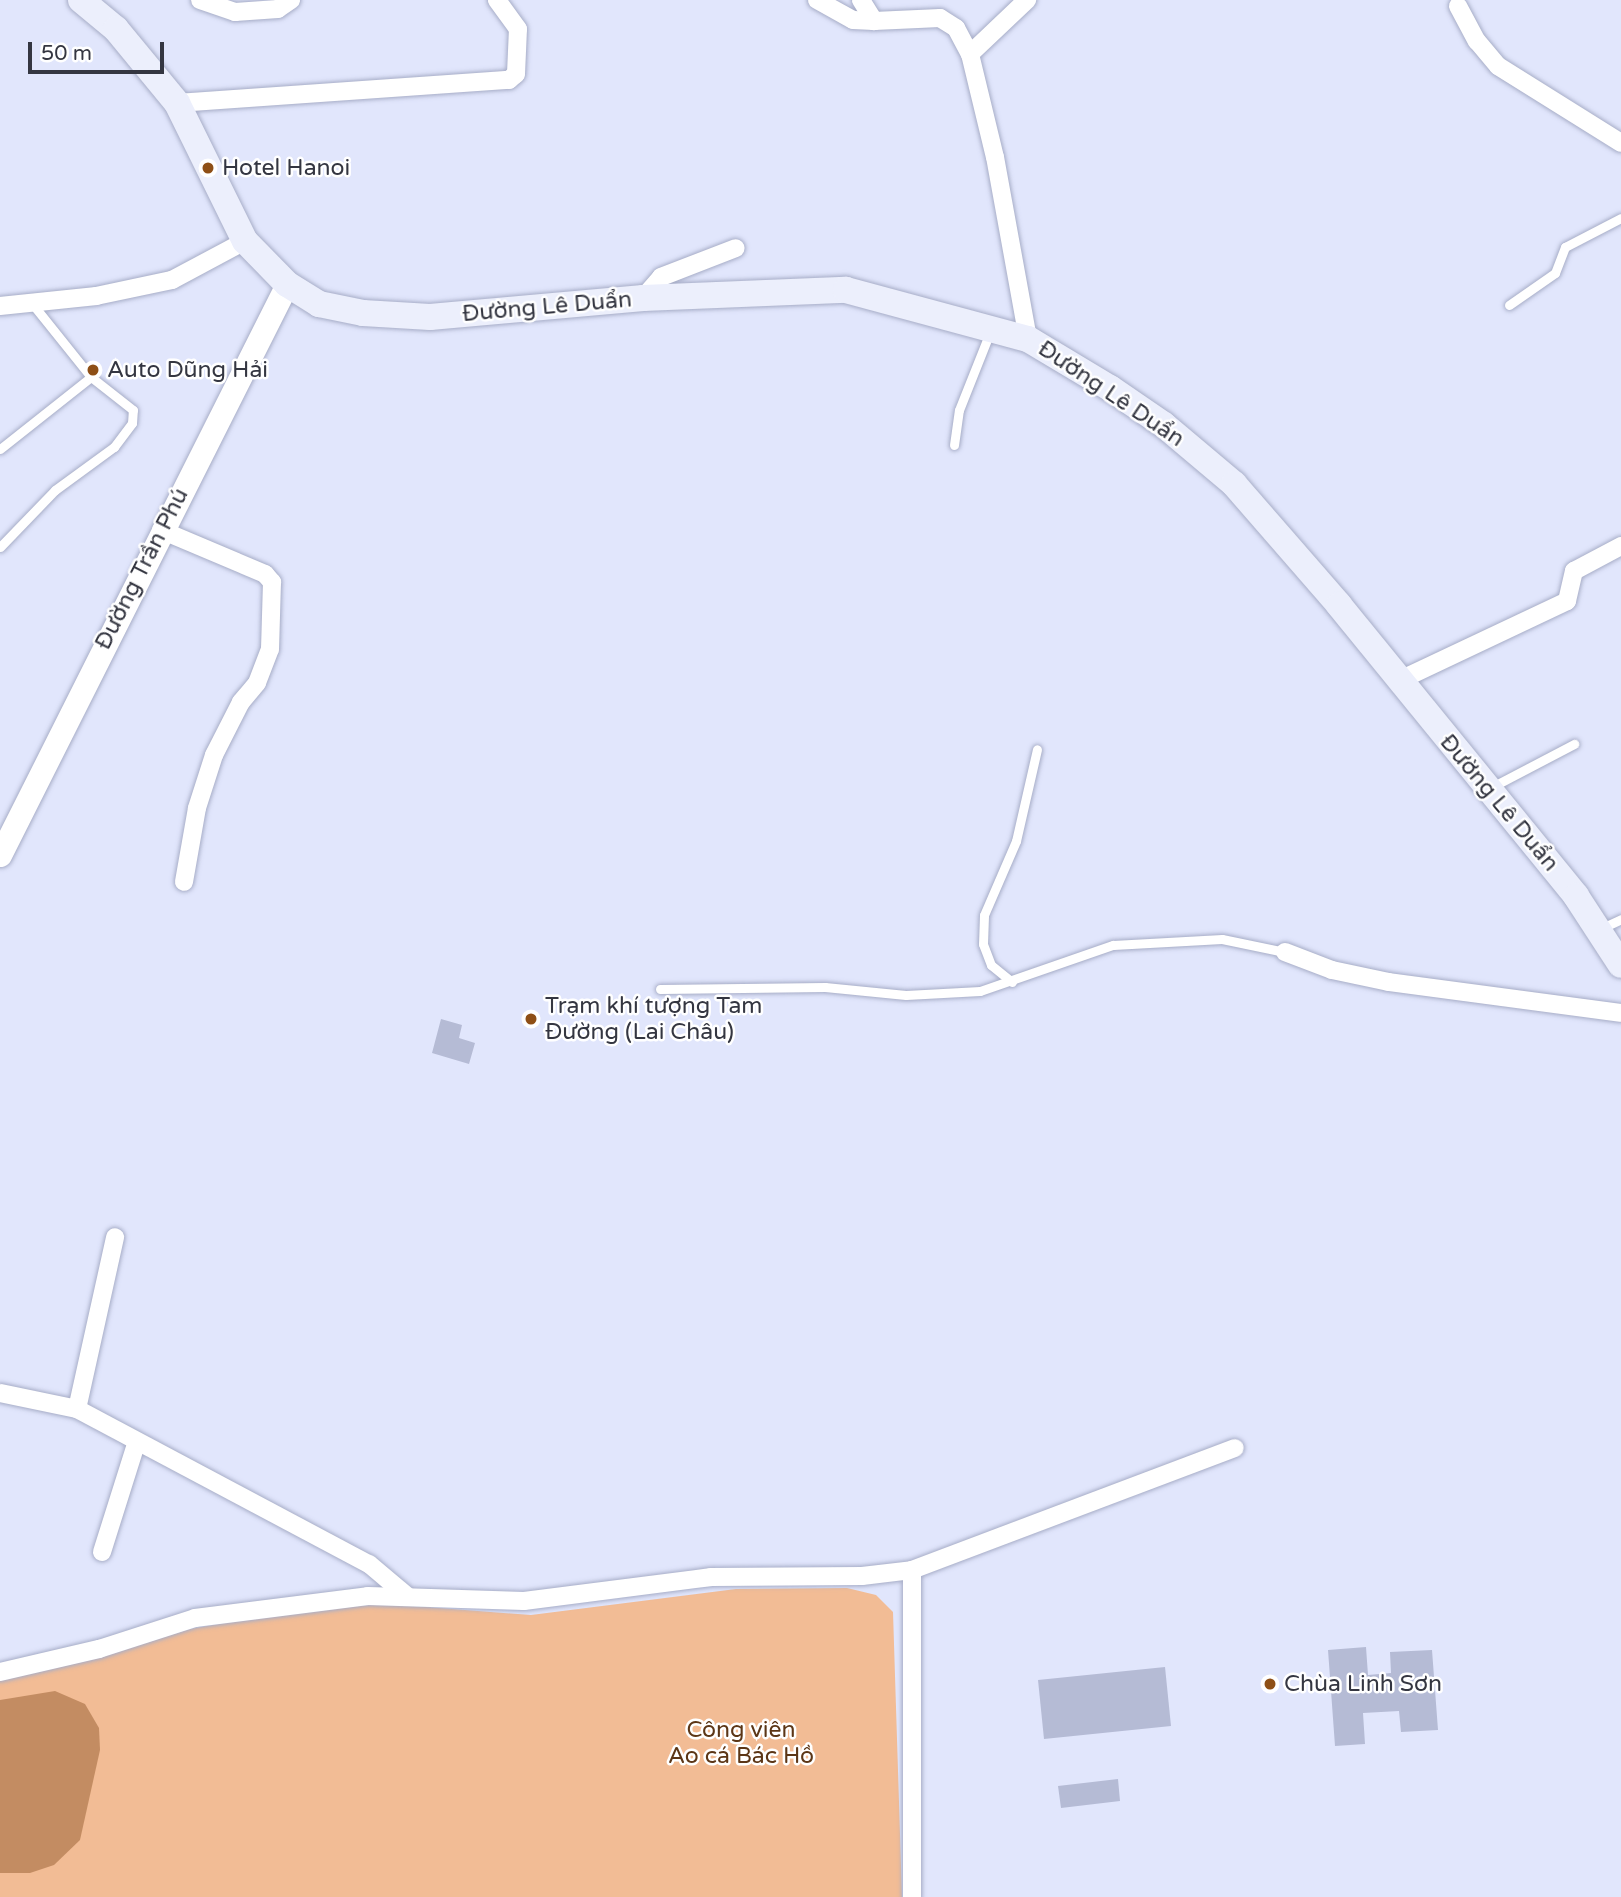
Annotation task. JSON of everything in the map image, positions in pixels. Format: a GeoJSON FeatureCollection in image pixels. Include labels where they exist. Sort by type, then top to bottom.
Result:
{"type":"FeatureCollection","features":[{"type":"Feature","properties":{"kind":"main road","name":"Đường Lê Duẩn"},"geometry":{"type":"LineString","coordinates":[[80,0],[116,29],[177,103],[245,241],[288,284],[319,303],[363,313],[430,317],[643,298],[846,290],[1028,339],[1164,425],[1234,484],[1576,896],[1610,925],[1621,965]]}},
{"type":"Feature","properties":{"kind":"street"},"geometry":{"type":"LineString","coordinates":[[200,0],[235,12],[278,9],[291,0]]}},
{"type":"Feature","properties":{"kind":"street"},"geometry":{"type":"LineString","coordinates":[[177,103],[509,80],[516,74],[518,29],[497,0]]}},
{"type":"Feature","properties":{"kind":"street"},"geometry":{"type":"LineString","coordinates":[[817,0],[853,20],[940,18],[956,28],[970,54],[995,158],[1028,339]]}},
{"type":"Feature","properties":{"kind":"street"},"geometry":{"type":"LineString","coordinates":[[861,0],[874,21]]}},
{"type":"Feature","properties":{"kind":"street"},"geometry":{"type":"LineString","coordinates":[[970,54],[1027,0]]}},
{"type":"Feature","properties":{"kind":"street"},"geometry":{"type":"LineString","coordinates":[[1458,6],[1477,41],[1498,66],[1528,89],[1621,143]]}},
{"type":"Feature","properties":{"kind":"street"},"geometry":{"type":"LineString","coordinates":[[0,306],[96,296],[172,280],[245,241]]}},
{"type":"Feature","properties":{"kind":"street"},"geometry":{"type":"LineString","coordinates":[[643,298],[661,277],[736,248]]}},
{"type":"Feature","properties":{"kind":"street","name":"Đường Trần Phú"},"geometry":{"type":"LineString","coordinates":[[0,855],[161,530],[288,284]]}},
{"type":"Feature","properties":{"kind":"street"},"geometry":{"type":"LineString","coordinates":[[161,530],[265,574],[272,582],[270,649],[257,683],[241,702],[214,755],[197,808],[184,881]]}},
{"type":"Feature","properties":{"kind":"street"},"geometry":{"type":"LineString","coordinates":[[1398,681],[1567,601],[1574,571],[1621,546]]}},
{"type":"Feature","properties":{"kind":"street"},"geometry":{"type":"LineString","coordinates":[[1284,952],[1332,970],[1388,982],[1621,1013]]}},
{"type":"Feature","properties":{"kind":"street"},"geometry":{"type":"LineString","coordinates":[[77,1409],[115,1237]]}},
{"type":"Feature","properties":{"kind":"street"},"geometry":{"type":"LineString","coordinates":[[0,1393],[77,1409],[369,1564],[407,1596]]}},
{"type":"Feature","properties":{"kind":"street"},"geometry":{"type":"LineString","coordinates":[[102,1552],[137,1441]]}},
{"type":"Feature","properties":{"kind":"street"},"geometry":{"type":"LineString","coordinates":[[0,1672],[99,1649],[195,1618],[368,1596],[524,1601],[710,1577],[862,1576],[912,1570],[1235,1448]]}},
{"type":"Feature","properties":{"kind":"street"},"geometry":{"type":"LineString","coordinates":[[912,1570],[912,1897]]}},
{"type":"Feature","properties":{"kind":"lane"},"geometry":{"type":"LineString","coordinates":[[1509,305],[1555,273],[1565,247],[1621,218]]}},
{"type":"Feature","properties":{"kind":"lane"},"geometry":{"type":"LineString","coordinates":[[0,547],[55,490],[114,447],[132,423],[133,410],[91,377],[30,301]]}},
{"type":"Feature","properties":{"kind":"lane"},"geometry":{"type":"LineString","coordinates":[[954,445],[959,410],[991,331]]}},
{"type":"Feature","properties":{"kind":"lane"},"geometry":{"type":"LineString","coordinates":[[0,449],[91,377]]}},
{"type":"Feature","properties":{"kind":"lane"},"geometry":{"type":"LineString","coordinates":[[1488,789],[1574,744]]}},
{"type":"Feature","properties":{"kind":"lane"},"geometry":{"type":"LineString","coordinates":[[1012,982],[1001,977],[987,954],[983,944],[984,915],[1016,841],[1037,749]]}},
{"type":"Feature","properties":{"kind":"lane"},"geometry":{"type":"LineString","coordinates":[[660,989],[824,987],[906,995],[980,991],[1113,946],[1222,939],[1284,952]]}},
{"type":"Feature","properties":{"kind":"green space","name":"Công viên Ao cá Bác Hồ"},"geometry":{"type":"Polygon","coordinates":[[[847,1588],[876,1595],[893,1612],[902,1897],[0,1897],[0,1680],[86,1661],[190,1629],[299,1610],[387,1604],[531,1615],[736,1589],[847,1588]]]}},
{"type":"Feature","properties":{"kind":"shaded area"},"geometry":{"type":"Polygon","coordinates":[[[55,1691],[85,1704],[99,1728],[100,1750],[80,1840],[54,1865],[30,1873],[0,1873],[0,1700],[55,1691]]]}},
{"type":"Feature","properties":{"kind":"building"},"geometry":{"type":"Polygon","coordinates":[[[441,1019],[462,1025],[459,1038],[475,1043],[469,1064],[432,1053],[441,1019]]]}},
{"type":"Feature","properties":{"kind":"building"},"geometry":{"type":"Polygon","coordinates":[[[1366,1647],[1368,1675],[1391,1673],[1390,1652],[1432,1650],[1438,1730],[1401,1732],[1399,1711],[1363,1713],[1365,1744],[1335,1746],[1328,1650],[1366,1647]]]}},
{"type":"Feature","properties":{"kind":"building"},"geometry":{"type":"Polygon","coordinates":[[[1165,1667],[1171,1726],[1044,1739],[1038,1680],[1165,1667]]]}},
{"type":"Feature","properties":{"kind":"building"},"geometry":{"type":"Polygon","coordinates":[[[1118,1779],[1120,1801],[1061,1808],[1058,1786],[1118,1779]]]}},
{"type":"Feature","properties":{"kind":"place","name":"Hotel Hanoi"},"geometry":{"type":"Point","coordinates":[208,168]}},
{"type":"Feature","properties":{"kind":"place","name":"Auto Dũng Hải"},"geometry":{"type":"Point","coordinates":[93,370]}},
{"type":"Feature","properties":{"kind":"place","name":"Trạm khí tượng Tam Đường (Lai Châu)"},"geometry":{"type":"Point","coordinates":[531,1019]}},
{"type":"Feature","properties":{"kind":"place","name":"Chùa Linh Sơn"},"geometry":{"type":"Point","coordinates":[1270,1684]}}]}
